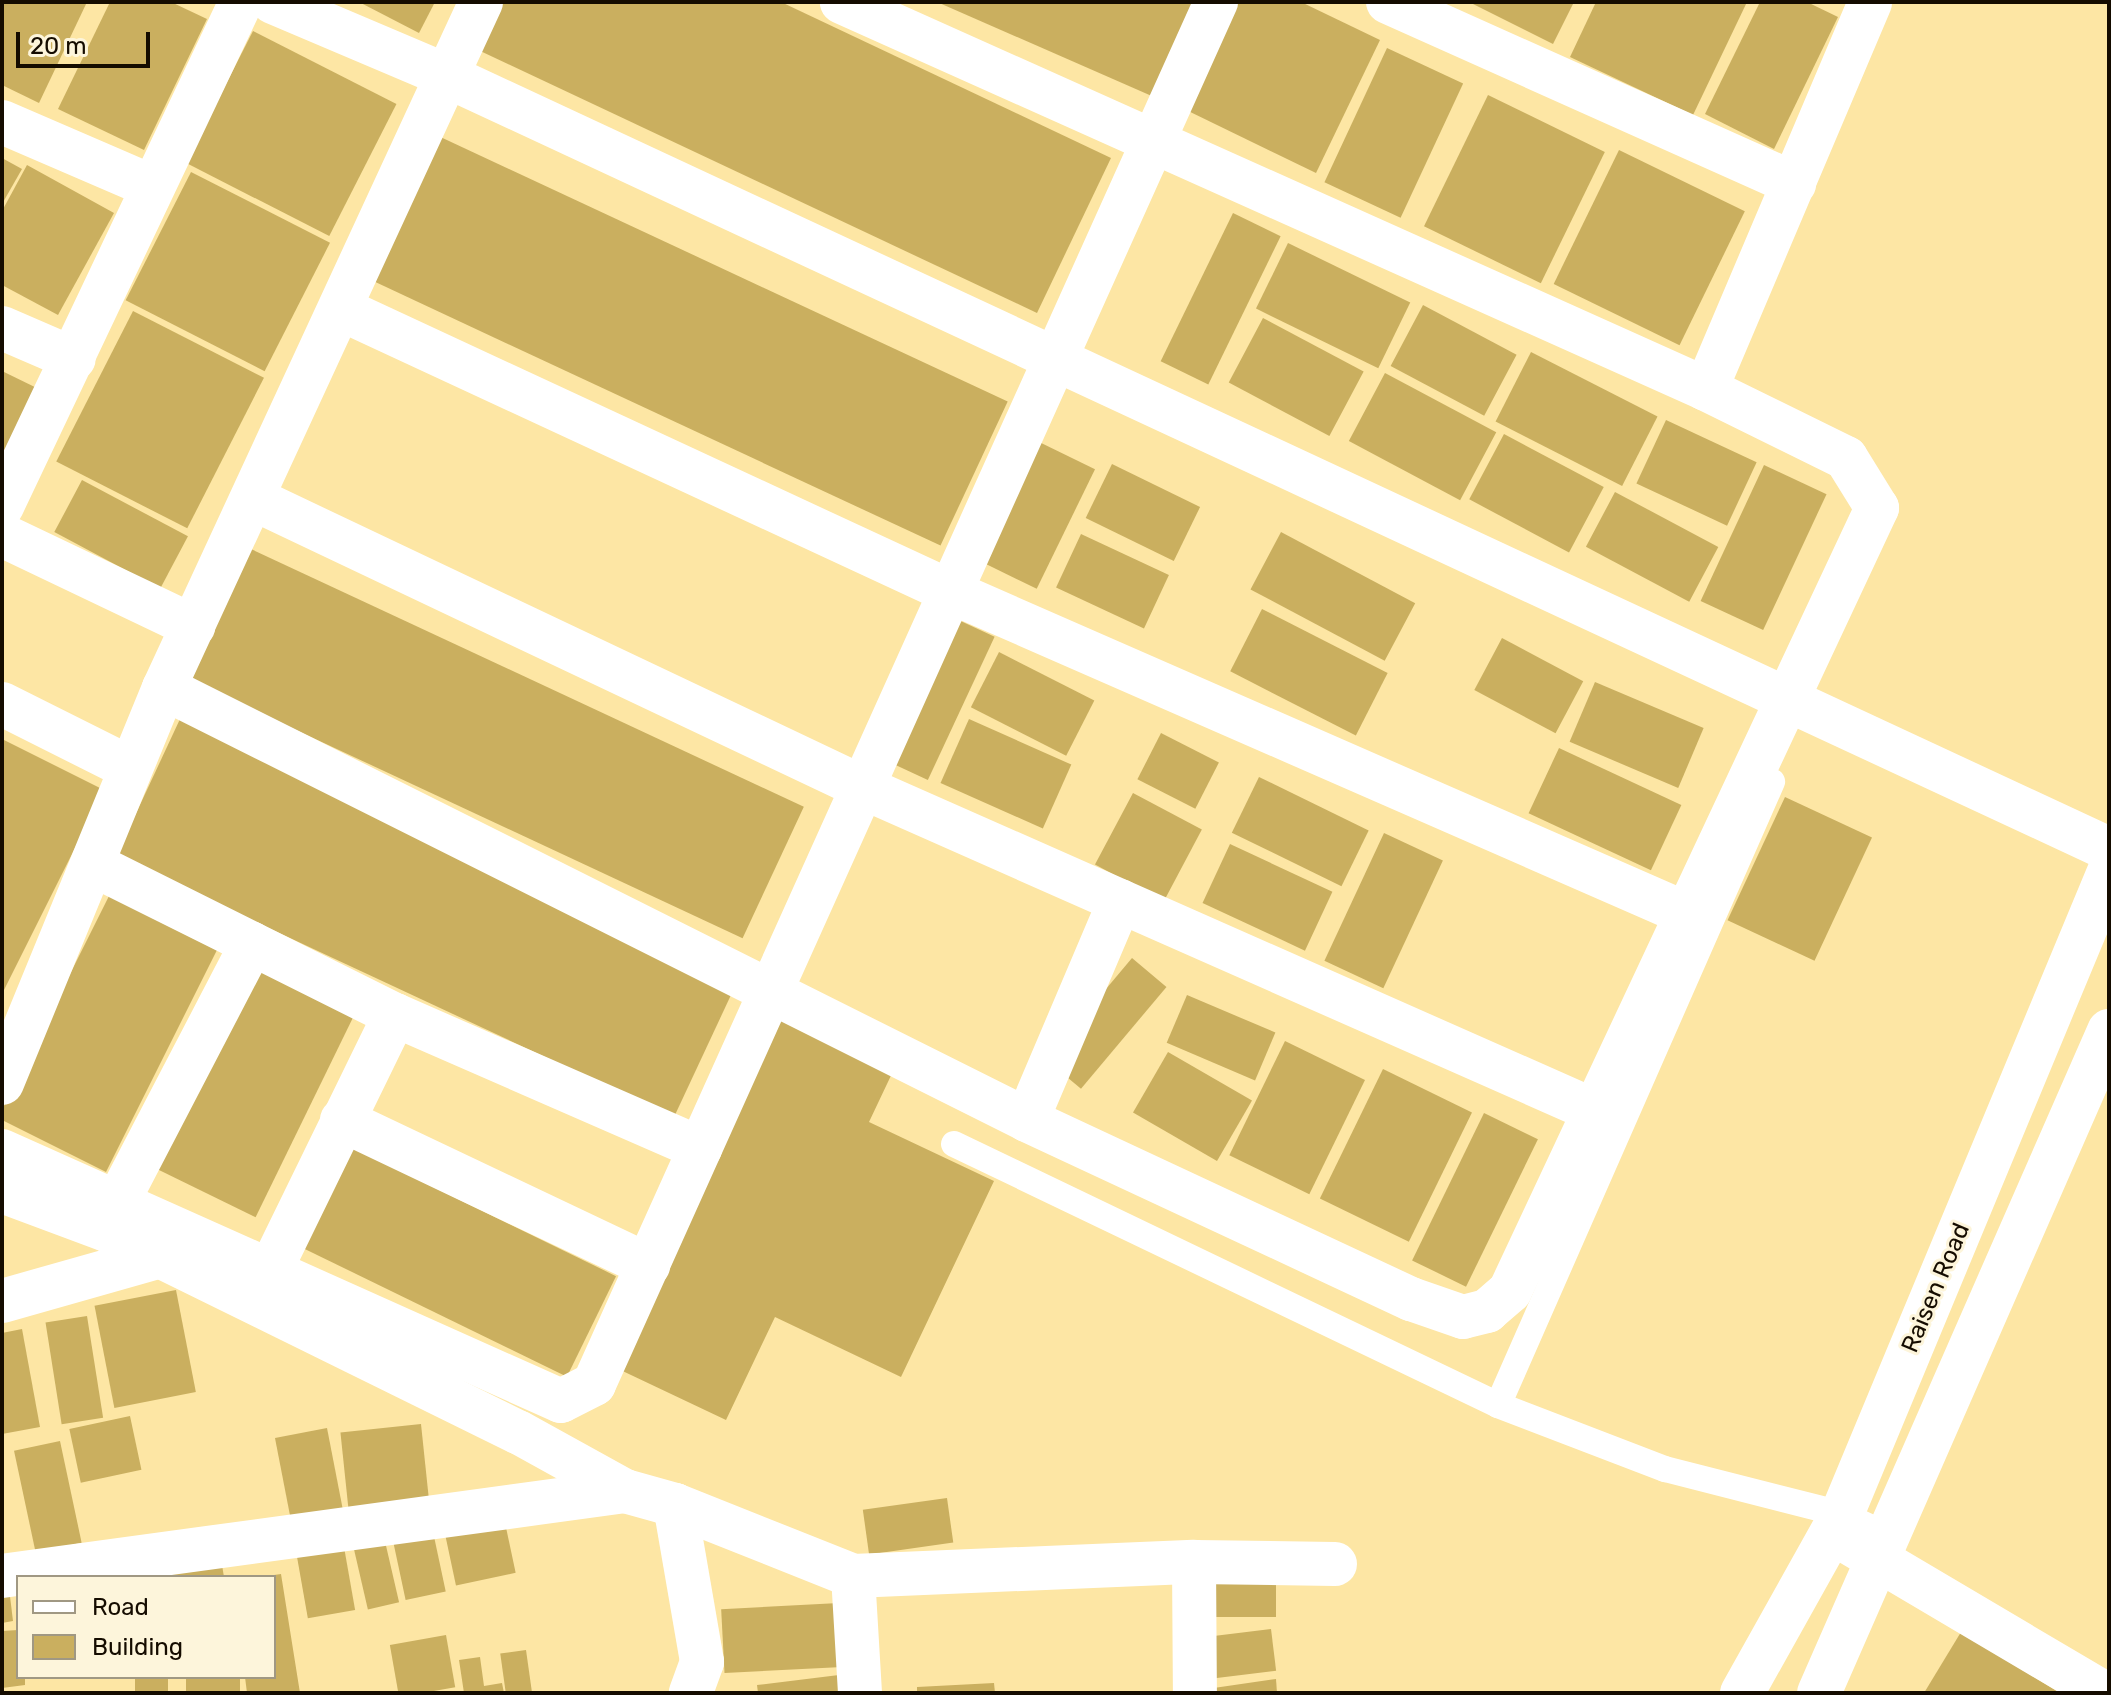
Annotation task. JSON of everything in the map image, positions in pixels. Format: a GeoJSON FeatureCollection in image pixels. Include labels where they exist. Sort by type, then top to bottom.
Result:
{"type":"FeatureCollection","features":[{"type":"Feature","properties":{"kind":"street"},"geometry":{"type":"LineString","coordinates":[[2,506],[241,2]]}},
{"type":"Feature","properties":{"kind":"street"},"geometry":{"type":"LineString","coordinates":[[273,2],[445,75],[1784,703],[2109,849]]}},
{"type":"Feature","properties":{"kind":"street"},"geometry":{"type":"LineString","coordinates":[[2,1083],[164,688],[254,499],[445,75],[481,2]]}},
{"type":"Feature","properties":{"kind":"street"},"geometry":{"type":"LineString","coordinates":[[164,688],[769,988],[1027,1120],[1411,1299],[1463,1317],[1487,1311],[1510,1291],[1877,508],[1846,458],[1706,389],[1150,144],[842,2]]}},
{"type":"Feature","properties":{"kind":"street"},"geometry":{"type":"LineString","coordinates":[[2,1151],[561,1401],[594,1384],[769,988],[1216,2]]}},
{"type":"Feature","properties":{"kind":"street"},"geometry":{"type":"LineString","coordinates":[[1388,2],[1794,184]]}},
{"type":"Feature","properties":{"kind":"street"},"geometry":{"type":"LineString","coordinates":[[1706,389],[1870,2]]}},
{"type":"Feature","properties":{"kind":"street"},"geometry":{"type":"LineString","coordinates":[[2,122],[153,187]]}},
{"type":"Feature","properties":{"kind":"street"},"geometry":{"type":"LineString","coordinates":[[341,309],[951,592],[1687,914]]}},
{"type":"Feature","properties":{"kind":"street"},"geometry":{"type":"LineString","coordinates":[[2,328],[74,359]]}},
{"type":"Feature","properties":{"kind":"street"},"geometry":{"type":"LineString","coordinates":[[254,499],[862,787],[1595,1111]]}},
{"type":"Feature","properties":{"kind":"street"},"geometry":{"type":"LineString","coordinates":[[2,535],[193,626]]}},
{"type":"Feature","properties":{"kind":"street"},"geometry":{"type":"LineString","coordinates":[[2,704],[130,768]]}},
{"type":"Feature","properties":{"kind":"street"},"geometry":{"type":"LineString","coordinates":[[94,865],[395,1015],[700,1148]]}},
{"type":"Feature","properties":{"kind":"street","name":"Raisen Road"},"geometry":{"type":"LineString","coordinates":[[1742,1693],[1838,1523],[2109,872]]}},
{"type":"Feature","properties":{"kind":"street"},"geometry":{"type":"LineString","coordinates":[[1027,1120],[1120,901]]}},
{"type":"Feature","properties":{"kind":"street"},"geometry":{"type":"LineString","coordinates":[[118,1201],[252,944]]}},
{"type":"Feature","properties":{"kind":"street"},"geometry":{"type":"LineString","coordinates":[[270,1271],[395,1015]]}},
{"type":"Feature","properties":{"kind":"street"},"geometry":{"type":"LineString","coordinates":[[1819,1693],[1887,1547],[2109,1031]]}},
{"type":"Feature","properties":{"kind":"street"},"geometry":{"type":"LineString","coordinates":[[342,1120],[648,1265]]}},
{"type":"Feature","properties":{"kind":"street"},"geometry":{"type":"LineString","coordinates":[[2,1191],[158,1257],[518,1432],[625,1491],[675,1505],[853,1576],[1194,1562],[1335,1564]]}},
{"type":"Feature","properties":{"kind":"street"},"geometry":{"type":"LineString","coordinates":[[2,1301],[158,1257]]}},
{"type":"Feature","properties":{"kind":"street"},"geometry":{"type":"LineString","coordinates":[[2,1576],[625,1491]]}},
{"type":"Feature","properties":{"kind":"street"},"geometry":{"type":"LineString","coordinates":[[675,1505],[702,1662],[691,1693]]}},
{"type":"Feature","properties":{"kind":"street"},"geometry":{"type":"LineString","coordinates":[[1838,1523],[1887,1547],[2104,1693]]}},
{"type":"Feature","properties":{"kind":"street"},"geometry":{"type":"LineString","coordinates":[[1194,1562],[1195,1693]]}},
{"type":"Feature","properties":{"kind":"street"},"geometry":{"type":"LineString","coordinates":[[853,1576],[860,1693]]}},
{"type":"Feature","properties":{"kind":"lane"},"geometry":{"type":"LineString","coordinates":[[1498,1405],[1780,764]]}},
{"type":"Feature","properties":{"kind":"lane"},"geometry":{"type":"LineString","coordinates":[[954,1144],[1498,1405],[1665,1469],[1838,1523]]}},
{"type":"Feature","properties":{"kind":"building"},"geometry":{"type":"Polygon","coordinates":[[[2,2],[87,2],[39,103],[2,85],[2,2]]]}},
{"type":"Feature","properties":{"kind":"building"},"geometry":{"type":"Polygon","coordinates":[[[110,2],[171,2],[207,19],[144,150],[58,109],[110,2]]]}},
{"type":"Feature","properties":{"kind":"building"},"geometry":{"type":"Polygon","coordinates":[[[359,2],[435,2],[419,33],[359,2]]]}},
{"type":"Feature","properties":{"kind":"building"},"geometry":{"type":"Polygon","coordinates":[[[498,2],[781,2],[1111,158],[1037,313],[476,49],[498,2]]]}},
{"type":"Feature","properties":{"kind":"building"},"geometry":{"type":"Polygon","coordinates":[[[937,2],[1196,2],[1154,97],[937,2]]]}},
{"type":"Feature","properties":{"kind":"building"},"geometry":{"type":"Polygon","coordinates":[[[1231,2],[1301,2],[1380,40],[1316,173],[1180,107],[1231,2]]]}},
{"type":"Feature","properties":{"kind":"building"},"geometry":{"type":"Polygon","coordinates":[[[1469,2],[1574,2],[1553,44],[1469,2]]]}},
{"type":"Feature","properties":{"kind":"building"},"geometry":{"type":"Polygon","coordinates":[[[1596,2],[1747,2],[1693,115],[1570,57],[1596,2]]]}},
{"type":"Feature","properties":{"kind":"building"},"geometry":{"type":"Polygon","coordinates":[[[1760,2],[1807,2],[1838,17],[1774,149],[1705,114],[1760,2]]]}},
{"type":"Feature","properties":{"kind":"building"},"geometry":{"type":"Polygon","coordinates":[[[253,31],[396,104],[329,236],[186,163],[253,31]]]}},
{"type":"Feature","properties":{"kind":"building"},"geometry":{"type":"Polygon","coordinates":[[[1387,48],[1463,83],[1401,218],[1324,182],[1387,48]]]}},
{"type":"Feature","properties":{"kind":"building"},"geometry":{"type":"Polygon","coordinates":[[[1488,95],[1605,152],[1541,283],[1424,226],[1488,95]]]}},
{"type":"Feature","properties":{"kind":"building"},"geometry":{"type":"Polygon","coordinates":[[[434,134],[1008,402],[940,546],[367,278],[434,134]]]}},
{"type":"Feature","properties":{"kind":"building"},"geometry":{"type":"Polygon","coordinates":[[[1619,150],[1745,211],[1680,345],[1554,284],[1619,150]]]}},
{"type":"Feature","properties":{"kind":"building"},"geometry":{"type":"Polygon","coordinates":[[[2,158],[22,169],[2,204],[2,158]]]}},
{"type":"Feature","properties":{"kind":"building"},"geometry":{"type":"Polygon","coordinates":[[[27,165],[114,213],[58,315],[2,285],[2,211],[27,165]]]}},
{"type":"Feature","properties":{"kind":"building"},"geometry":{"type":"Polygon","coordinates":[[[191,172],[330,243],[265,371],[126,300],[191,172]]]}},
{"type":"Feature","properties":{"kind":"building"},"geometry":{"type":"Polygon","coordinates":[[[1233,213],[1281,236],[1208,385],[1161,361],[1233,213]]]}},
{"type":"Feature","properties":{"kind":"building"},"geometry":{"type":"Polygon","coordinates":[[[1288,243],[1410,303],[1378,368],[1256,309],[1288,243]]]}},
{"type":"Feature","properties":{"kind":"building"},"geometry":{"type":"Polygon","coordinates":[[[1423,305],[1517,355],[1484,416],[1391,366],[1423,305]]]}},
{"type":"Feature","properties":{"kind":"building"},"geometry":{"type":"Polygon","coordinates":[[[133,311],[264,378],[187,528],[56,462],[133,311]]]}},
{"type":"Feature","properties":{"kind":"building"},"geometry":{"type":"Polygon","coordinates":[[[1263,318],[1364,372],[1329,436],[1229,382],[1263,318]]]}},
{"type":"Feature","properties":{"kind":"building"},"geometry":{"type":"Polygon","coordinates":[[[1531,352],[1658,416],[1622,486],[1496,421],[1531,352]]]}},
{"type":"Feature","properties":{"kind":"building"},"geometry":{"type":"Polygon","coordinates":[[[2,371],[45,392],[2,479],[2,371]]]}},
{"type":"Feature","properties":{"kind":"building"},"geometry":{"type":"Polygon","coordinates":[[[1385,373],[1496,432],[1460,500],[1349,441],[1385,373]]]}},
{"type":"Feature","properties":{"kind":"building"},"geometry":{"type":"Polygon","coordinates":[[[1666,420],[1757,462],[1727,526],[1636,483],[1666,420]]]}},
{"type":"Feature","properties":{"kind":"building"},"geometry":{"type":"Polygon","coordinates":[[[1504,434],[1604,487],[1569,552],[1469,499],[1504,434]]]}},
{"type":"Feature","properties":{"kind":"building"},"geometry":{"type":"Polygon","coordinates":[[[1033,439],[1095,469],[1037,589],[975,559],[1033,439]]]}},
{"type":"Feature","properties":{"kind":"building"},"geometry":{"type":"Polygon","coordinates":[[[1112,464],[1200,507],[1174,561],[1086,518],[1112,464]]]}},
{"type":"Feature","properties":{"kind":"building"},"geometry":{"type":"Polygon","coordinates":[[[1764,465],[1827,494],[1763,630],[1701,601],[1764,465]]]}},
{"type":"Feature","properties":{"kind":"building"},"geometry":{"type":"Polygon","coordinates":[[[82,480],[188,536],[160,588],[54,532],[82,480]]]}},
{"type":"Feature","properties":{"kind":"building"},"geometry":{"type":"Polygon","coordinates":[[[1615,492],[1718,547],[1689,602],[1586,547],[1615,492]]]}},
{"type":"Feature","properties":{"kind":"building"},"geometry":{"type":"Polygon","coordinates":[[[1281,532],[1415,603],[1385,661],[1250,589],[1281,532]]]}},
{"type":"Feature","properties":{"kind":"building"},"geometry":{"type":"Polygon","coordinates":[[[1081,534],[1169,575],[1144,628],[1056,587],[1081,534]]]}},
{"type":"Feature","properties":{"kind":"building"},"geometry":{"type":"Polygon","coordinates":[[[251,549],[804,807],[743,938],[190,680],[251,549]]]}},
{"type":"Feature","properties":{"kind":"building"},"geometry":{"type":"Polygon","coordinates":[[[1262,609],[1388,673],[1356,735],[1230,671],[1262,609]]]}},
{"type":"Feature","properties":{"kind":"building"},"geometry":{"type":"Polygon","coordinates":[[[952,617],[995,637],[928,780],[885,760],[952,617]]]}},
{"type":"Feature","properties":{"kind":"building"},"geometry":{"type":"Polygon","coordinates":[[[1502,638],[1583,681],[1556,733],[1474,690],[1502,638]]]}},
{"type":"Feature","properties":{"kind":"building"},"geometry":{"type":"Polygon","coordinates":[[[999,652],[1094,701],[1066,756],[971,707],[999,652]]]}},
{"type":"Feature","properties":{"kind":"building"},"geometry":{"type":"Polygon","coordinates":[[[1595,682],[1704,728],[1678,788],[1570,742],[1595,682]]]}},
{"type":"Feature","properties":{"kind":"building"},"geometry":{"type":"Polygon","coordinates":[[[180,719],[738,979],[674,1117],[116,857],[180,719]]]}},
{"type":"Feature","properties":{"kind":"building"},"geometry":{"type":"Polygon","coordinates":[[[969,719],[1071,765],[1043,829],[941,783],[969,719]]]}},
{"type":"Feature","properties":{"kind":"building"},"geometry":{"type":"Polygon","coordinates":[[[1161,733],[1219,763],[1195,809],[1137,779],[1161,733]]]}},
{"type":"Feature","properties":{"kind":"building"},"geometry":{"type":"Polygon","coordinates":[[[2,739],[104,790],[2,994],[2,739]]]}},
{"type":"Feature","properties":{"kind":"building"},"geometry":{"type":"Polygon","coordinates":[[[1559,748],[1681,805],[1651,870],[1529,813],[1559,748]]]}},
{"type":"Feature","properties":{"kind":"building"},"geometry":{"type":"Polygon","coordinates":[[[1259,777],[1369,830],[1341,886],[1232,833],[1259,777]]]}},
{"type":"Feature","properties":{"kind":"building"},"geometry":{"type":"Polygon","coordinates":[[[1133,793],[1202,830],[1164,901],[1095,865],[1133,793]]]}},
{"type":"Feature","properties":{"kind":"building"},"geometry":{"type":"Polygon","coordinates":[[[1785,797],[1872,838],[1815,961],[1728,920],[1785,797]]]}},
{"type":"Feature","properties":{"kind":"building"},"geometry":{"type":"Polygon","coordinates":[[[1384,833],[1443,860],[1383,988],[1324,961],[1384,833]]]}},
{"type":"Feature","properties":{"kind":"building"},"geometry":{"type":"Polygon","coordinates":[[[1230,844],[1332,892],[1305,951],[1203,903],[1230,844]]]}},
{"type":"Feature","properties":{"kind":"building"},"geometry":{"type":"Polygon","coordinates":[[[112,890],[220,944],[106,1172],[2,1120],[2,1110],[112,890]]]}},
{"type":"Feature","properties":{"kind":"building"},"geometry":{"type":"Polygon","coordinates":[[[249,957],[357,1010],[256,1217],[148,1165],[249,957]]]}},
{"type":"Feature","properties":{"kind":"building"},"geometry":{"type":"Polygon","coordinates":[[[1132,958],[1166,987],[1081,1089],[1047,1060],[1132,958]]]}},
{"type":"Feature","properties":{"kind":"building"},"geometry":{"type":"Polygon","coordinates":[[[1187,995],[1275,1033],[1255,1080],[1167,1043],[1187,995]]]}},
{"type":"Feature","properties":{"kind":"building"},"geometry":{"type":"Polygon","coordinates":[[[782,1011],[896,1065],[869,1122],[994,1181],[901,1377],[775,1317],[726,1420],[612,1366],[782,1011]]]}},
{"type":"Feature","properties":{"kind":"building"},"geometry":{"type":"Polygon","coordinates":[[[1285,1041],[1365,1080],[1309,1194],[1229,1155],[1285,1041]]]}},
{"type":"Feature","properties":{"kind":"building"},"geometry":{"type":"Polygon","coordinates":[[[1168,1052],[1252,1100],[1217,1161],[1133,1113],[1168,1052]]]}},
{"type":"Feature","properties":{"kind":"building"},"geometry":{"type":"Polygon","coordinates":[[[1383,1069],[1472,1112],[1409,1242],[1320,1198],[1383,1069]]]}},
{"type":"Feature","properties":{"kind":"building"},"geometry":{"type":"Polygon","coordinates":[[[1484,1113],[1538,1139],[1466,1287],[1412,1260],[1484,1113]]]}},
{"type":"Feature","properties":{"kind":"building"},"geometry":{"type":"Polygon","coordinates":[[[341,1142],[616,1276],[567,1377],[292,1243],[341,1142]]]}},
{"type":"Feature","properties":{"kind":"building"},"geometry":{"type":"Polygon","coordinates":[[[176,1290],[196,1392],[114,1408],[95,1306],[176,1290]]]}},
{"type":"Feature","properties":{"kind":"building"},"geometry":{"type":"Polygon","coordinates":[[[87,1316],[103,1418],[62,1424],[46,1323],[87,1316]]]}},
{"type":"Feature","properties":{"kind":"building"},"geometry":{"type":"Polygon","coordinates":[[[22,1329],[40,1427],[2,1434],[2,1333],[22,1329]]]}},
{"type":"Feature","properties":{"kind":"building"},"geometry":{"type":"Polygon","coordinates":[[[130,1416],[141,1470],[81,1483],[69,1429],[130,1416]]]}},
{"type":"Feature","properties":{"kind":"building"},"geometry":{"type":"Polygon","coordinates":[[[421,1424],[431,1515],[350,1523],[340,1432],[421,1424]]]}},
{"type":"Feature","properties":{"kind":"building"},"geometry":{"type":"Polygon","coordinates":[[[327,1428],[346,1523],[293,1533],[275,1438],[327,1428]]]}},
{"type":"Feature","properties":{"kind":"building"},"geometry":{"type":"Polygon","coordinates":[[[60,1441],[82,1543],[36,1552],[14,1451],[60,1441]]]}},
{"type":"Feature","properties":{"kind":"building"},"geometry":{"type":"Polygon","coordinates":[[[947,1498],[953,1543],[869,1554],[863,1510],[947,1498]]]}},
{"type":"Feature","properties":{"kind":"building"},"geometry":{"type":"Polygon","coordinates":[[[504,1518],[516,1573],[456,1585],[444,1531],[504,1518]]]}},
{"type":"Feature","properties":{"kind":"building"},"geometry":{"type":"Polygon","coordinates":[[[432,1527],[446,1592],[406,1600],[392,1536],[432,1527]]]}},
{"type":"Feature","properties":{"kind":"building"},"geometry":{"type":"Polygon","coordinates":[[[384,1537],[399,1602],[368,1609],[353,1544],[384,1537]]]}},
{"type":"Feature","properties":{"kind":"building"},"geometry":{"type":"Polygon","coordinates":[[[219,1547],[224,1575],[170,1575],[166,1556],[219,1547]]]}},
{"type":"Feature","properties":{"kind":"building"},"geometry":{"type":"Polygon","coordinates":[[[344,1547],[355,1610],[308,1618],[297,1555],[344,1547]]]}},
{"type":"Feature","properties":{"kind":"building"},"geometry":{"type":"Polygon","coordinates":[[[281,1574],[300,1693],[247,1693],[245,1679],[276,1679],[274,1575],[281,1574]]]}},
{"type":"Feature","properties":{"kind":"building"},"geometry":{"type":"Polygon","coordinates":[[[1207,1579],[1276,1579],[1276,1617],[1207,1617],[1207,1579]]]}},
{"type":"Feature","properties":{"kind":"building"},"geometry":{"type":"Polygon","coordinates":[[[8,1580],[13,1621],[2,1623],[2,1581],[8,1580]]]}},
{"type":"Feature","properties":{"kind":"building"},"geometry":{"type":"Polygon","coordinates":[[[839,1603],[842,1667],[725,1673],[721,1609],[839,1603]]]}},
{"type":"Feature","properties":{"kind":"building"},"geometry":{"type":"Polygon","coordinates":[[[1271,1629],[1276,1671],[1207,1679],[1202,1638],[1271,1629]]]}},
{"type":"Feature","properties":{"kind":"building"},"geometry":{"type":"Polygon","coordinates":[[[16,1630],[16,1679],[25,1679],[25,1685],[2,1688],[2,1631],[16,1630]]]}},
{"type":"Feature","properties":{"kind":"building"},"geometry":{"type":"Polygon","coordinates":[[[1961,1632],[2060,1693],[1924,1693],[1961,1632]]]}},
{"type":"Feature","properties":{"kind":"building"},"geometry":{"type":"Polygon","coordinates":[[[446,1635],[455,1687],[422,1693],[398,1693],[390,1645],[446,1635]]]}},
{"type":"Feature","properties":{"kind":"building"},"geometry":{"type":"Polygon","coordinates":[[[526,1650],[532,1693],[506,1693],[500,1654],[526,1650]]]}},
{"type":"Feature","properties":{"kind":"building"},"geometry":{"type":"Polygon","coordinates":[[[480,1657],[484,1686],[502,1683],[504,1693],[464,1693],[459,1660],[480,1657]]]}},
{"type":"Feature","properties":{"kind":"building"},"geometry":{"type":"Polygon","coordinates":[[[847,1674],[849,1693],[758,1693],[757,1685],[847,1674]]]}},
{"type":"Feature","properties":{"kind":"building"},"geometry":{"type":"Polygon","coordinates":[[[135,1679],[168,1679],[168,1693],[135,1693],[135,1679]]]}},
{"type":"Feature","properties":{"kind":"building"},"geometry":{"type":"Polygon","coordinates":[[[186,1679],[240,1679],[240,1693],[186,1693],[186,1679]]]}},
{"type":"Feature","properties":{"kind":"building"},"geometry":{"type":"Polygon","coordinates":[[[1276,1679],[1277,1693],[1200,1693],[1200,1690],[1276,1679]]]}},
{"type":"Feature","properties":{"kind":"building"},"geometry":{"type":"Polygon","coordinates":[[[994,1683],[995,1693],[917,1693],[917,1687],[994,1683]]]}}]}
